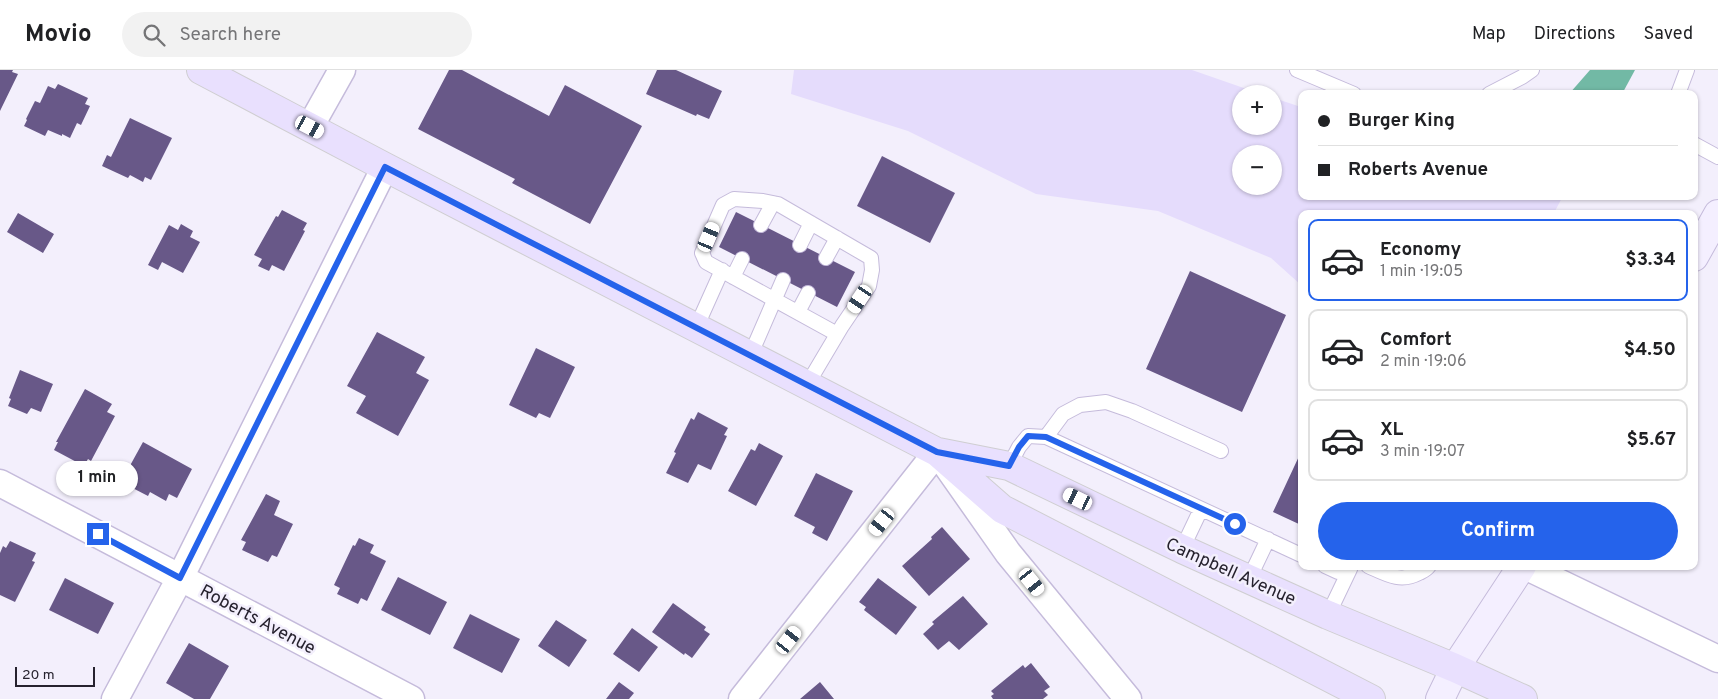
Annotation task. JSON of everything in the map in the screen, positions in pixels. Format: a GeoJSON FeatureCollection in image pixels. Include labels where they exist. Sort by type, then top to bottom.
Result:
{"type":"FeatureCollection","features":[{"type":"Feature","properties":{"kind":"main road","name":"Campbell Avenue"},"geometry":{"type":"LineString","coordinates":[[201,70],[937,452],[1002,508],[1371,699]]}},
{"type":"Feature","properties":{"kind":"main road"},"geometry":{"type":"LineString","coordinates":[[1698,251],[1718,214]]}},
{"type":"Feature","properties":{"kind":"main road","name":"Campbell Avenue"},"geometry":{"type":"LineString","coordinates":[[937,452],[1009,466],[1182,549],[1328,615],[1455,668],[1523,699]]}},
{"type":"Feature","properties":{"kind":"main road"},"geometry":{"type":"LineString","coordinates":[[1440,699],[1455,668],[1520,570]]}},
{"type":"Feature","properties":{"kind":"street"},"geometry":{"type":"LineString","coordinates":[[310,127],[342,70]]}},
{"type":"Feature","properties":{"kind":"street"},"geometry":{"type":"LineString","coordinates":[[115,699],[180,578],[385,167]]}},
{"type":"Feature","properties":{"kind":"street"},"geometry":{"type":"LineString","coordinates":[[742,699],[937,452]]}},
{"type":"Feature","properties":{"kind":"street","name":"Campbell Avenue"},"geometry":{"type":"LineString","coordinates":[[937,452],[1008,553],[1128,699]]}},
{"type":"Feature","properties":{"kind":"street","name":"Roberts Avenue"},"geometry":{"type":"LineString","coordinates":[[0,483],[410,699]]}},
{"type":"Feature","properties":{"kind":"street"},"geometry":{"type":"LineString","coordinates":[[1531,570],[1718,659]]}},
{"type":"Feature","properties":{"kind":"lane"},"geometry":{"type":"LineString","coordinates":[[1297,70],[1344,90]]}},
{"type":"Feature","properties":{"kind":"lane"},"geometry":{"type":"LineString","coordinates":[[1496,90],[1532,70]]}},
{"type":"Feature","properties":{"kind":"lane"},"geometry":{"type":"LineString","coordinates":[[1680,90],[1687,70]]}},
{"type":"Feature","properties":{"kind":"lane"},"geometry":{"type":"LineString","coordinates":[[1698,146],[1718,157]]}},
{"type":"Feature","properties":{"kind":"lane"},"geometry":{"type":"LineString","coordinates":[[807,385],[837,334],[869,286],[872,270],[871,258],[778,204],[734,199],[723,205],[702,253],[706,262],[837,334]]}},
{"type":"Feature","properties":{"kind":"lane"},"geometry":{"type":"LineString","coordinates":[[761,225],[773,203]]}},
{"type":"Feature","properties":{"kind":"lane"},"geometry":{"type":"LineString","coordinates":[[800,245],[811,222]]}},
{"type":"Feature","properties":{"kind":"lane"},"geometry":{"type":"LineString","coordinates":[[826,258],[836,238]]}},
{"type":"Feature","properties":{"kind":"lane"},"geometry":{"type":"LineString","coordinates":[[696,328],[727,273],[742,259]]}},
{"type":"Feature","properties":{"kind":"lane"},"geometry":{"type":"LineString","coordinates":[[750,356],[766,324],[774,299],[783,280]]}},
{"type":"Feature","properties":{"kind":"lane"},"geometry":{"type":"LineString","coordinates":[[798,312],[808,293]]}},
{"type":"Feature","properties":{"kind":"lane"},"geometry":{"type":"LineString","coordinates":[[1046,437],[1063,414],[1080,405],[1106,402],[1132,411],[1221,451]]}},
{"type":"Feature","properties":{"kind":"lane"},"geometry":{"type":"LineString","coordinates":[[1009,466],[1019,447],[1028,436],[1046,437],[1298,554]]}},
{"type":"Feature","properties":{"kind":"lane"},"geometry":{"type":"LineString","coordinates":[[1182,549],[1201,508]]}},
{"type":"Feature","properties":{"kind":"lane"},"geometry":{"type":"LineString","coordinates":[[1249,579],[1268,539]]}},
{"type":"Feature","properties":{"kind":"lane"},"geometry":{"type":"LineString","coordinates":[[1328,615],[1350,570]]}},
{"type":"Feature","properties":{"kind":"lane"},"geometry":{"type":"LineString","coordinates":[[1376,570],[1389,576],[1409,578],[1426,570]]}},
{"type":"Feature","properties":{"kind":"shaded area"},"geometry":{"type":"Polygon","coordinates":[[[794,70],[1192,70],[1235,85],[1232,85],[1232,135],[1282,135],[1282,101],[1298,106],[1298,200],[1561,200],[1556,210],[1298,210],[1298,282],[1271,258],[1158,211],[1036,194],[908,131],[791,94],[794,70]]]}},
{"type":"Feature","properties":{"kind":"shaded area"},"geometry":{"type":"Polygon","coordinates":[[[1590,70],[1635,70],[1624,90],[1572,90],[1590,70]]]}},
{"type":"Feature","properties":{"kind":"building"},"geometry":{"type":"Polygon","coordinates":[[[0,70],[13,70],[12,72],[18,74],[0,111],[0,70]]]}},
{"type":"Feature","properties":{"kind":"building"},"geometry":{"type":"Polygon","coordinates":[[[449,70],[462,70],[549,116],[565,85],[642,126],[590,224],[512,183],[515,179],[418,129],[449,70]]]}},
{"type":"Feature","properties":{"kind":"building"},"geometry":{"type":"Polygon","coordinates":[[[657,70],[676,70],[722,91],[709,119],[697,114],[696,116],[646,94],[657,70]]]}},
{"type":"Feature","properties":{"kind":"building"},"geometry":{"type":"Polygon","coordinates":[[[58,84],[88,98],[85,104],[90,106],[81,125],[77,123],[70,138],[48,130],[45,136],[24,126],[35,101],[40,103],[48,86],[55,89],[58,84]]]}},
{"type":"Feature","properties":{"kind":"building"},"geometry":{"type":"Polygon","coordinates":[[[130,118],[172,138],[151,180],[145,177],[143,182],[130,175],[128,178],[102,166],[107,155],[111,157],[130,118]]]}},
{"type":"Feature","properties":{"kind":"building"},"geometry":{"type":"Polygon","coordinates":[[[882,156],[955,193],[930,243],[857,206],[882,156]]]}},
{"type":"Feature","properties":{"kind":"building"},"geometry":{"type":"Polygon","coordinates":[[[282,210],[307,223],[303,230],[305,231],[284,271],[272,265],[269,271],[258,266],[262,259],[254,255],[276,216],[278,217],[282,210]]]}},
{"type":"Feature","properties":{"kind":"building"},"geometry":{"type":"Polygon","coordinates":[[[736,212],[855,272],[837,307],[719,247],[736,212]]]}},
{"type":"Feature","properties":{"kind":"building"},"geometry":{"type":"Polygon","coordinates":[[[18,213],[54,234],[43,253],[7,232],[18,213]]]}},
{"type":"Feature","properties":{"kind":"building"},"geometry":{"type":"Polygon","coordinates":[[[181,224],[193,231],[190,237],[200,242],[183,273],[162,262],[158,270],[148,265],[169,225],[178,230],[181,224]]]}},
{"type":"Feature","properties":{"kind":"building"},"geometry":{"type":"Polygon","coordinates":[[[1190,271],[1286,315],[1242,412],[1146,369],[1190,271]]]}},
{"type":"Feature","properties":{"kind":"building"},"geometry":{"type":"Polygon","coordinates":[[[377,332],[425,357],[416,373],[429,380],[398,436],[356,413],[366,396],[347,386],[377,332]]]}},
{"type":"Feature","properties":{"kind":"building"},"geometry":{"type":"Polygon","coordinates":[[[536,348],[575,367],[550,418],[539,413],[536,418],[509,405],[536,348]]]}},
{"type":"Feature","properties":{"kind":"building"},"geometry":{"type":"Polygon","coordinates":[[[20,370],[53,384],[41,412],[31,408],[27,414],[8,406],[11,399],[9,398],[20,370]]]}},
{"type":"Feature","properties":{"kind":"building"},"geometry":{"type":"Polygon","coordinates":[[[85,389],[112,404],[107,412],[115,416],[91,461],[88,459],[84,466],[54,450],[58,442],[56,442],[85,389]]]}},
{"type":"Feature","properties":{"kind":"building"},"geometry":{"type":"Polygon","coordinates":[[[698,412],[728,428],[724,435],[727,436],[711,470],[698,464],[688,483],[666,473],[691,418],[694,420],[698,412]]]}},
{"type":"Feature","properties":{"kind":"building"},"geometry":{"type":"Polygon","coordinates":[[[143,442],[192,469],[177,498],[169,494],[166,501],[150,492],[148,496],[121,482],[143,442]]]}},
{"type":"Feature","properties":{"kind":"building"},"geometry":{"type":"Polygon","coordinates":[[[759,443],[783,456],[756,506],[728,491],[751,449],[755,451],[759,443]]]}},
{"type":"Feature","properties":{"kind":"building"},"geometry":{"type":"Polygon","coordinates":[[[1298,458],[1298,524],[1273,512],[1298,458]]]}},
{"type":"Feature","properties":{"kind":"building"},"geometry":{"type":"Polygon","coordinates":[[[816,473],[853,491],[827,541],[812,533],[815,527],[794,516],[816,473]]]}},
{"type":"Feature","properties":{"kind":"building"},"geometry":{"type":"Polygon","coordinates":[[[266,494],[280,501],[274,515],[293,524],[277,557],[272,555],[268,562],[242,550],[246,542],[241,540],[266,494]]]}},
{"type":"Feature","properties":{"kind":"building"},"geometry":{"type":"Polygon","coordinates":[[[942,527],[970,559],[929,596],[902,566],[932,539],[931,537],[942,527]]]}},
{"type":"Feature","properties":{"kind":"building"},"geometry":{"type":"Polygon","coordinates":[[[359,538],[374,545],[370,553],[386,561],[367,601],[361,598],[358,604],[337,594],[340,588],[334,585],[353,545],[355,546],[359,538]]]}},
{"type":"Feature","properties":{"kind":"building"},"geometry":{"type":"Polygon","coordinates":[[[10,541],[36,553],[32,561],[35,562],[15,602],[0,595],[0,553],[3,546],[6,548],[10,541]]]}},
{"type":"Feature","properties":{"kind":"building"},"geometry":{"type":"Polygon","coordinates":[[[398,577],[447,602],[430,635],[381,610],[398,577]]]}},
{"type":"Feature","properties":{"kind":"building"},"geometry":{"type":"Polygon","coordinates":[[[65,578],[114,603],[98,634],[49,610],[65,578]]]}},
{"type":"Feature","properties":{"kind":"building"},"geometry":{"type":"Polygon","coordinates":[[[878,578],[917,607],[896,635],[864,610],[866,607],[859,602],[878,578]]]}},
{"type":"Feature","properties":{"kind":"building"},"geometry":{"type":"Polygon","coordinates":[[[963,596],[988,624],[959,650],[949,641],[938,650],[923,634],[934,624],[932,622],[963,596]]]}},
{"type":"Feature","properties":{"kind":"building"},"geometry":{"type":"Polygon","coordinates":[[[673,603],[706,627],[704,630],[710,634],[692,658],[685,653],[684,655],[652,632],[673,603]]]}},
{"type":"Feature","properties":{"kind":"building"},"geometry":{"type":"Polygon","coordinates":[[[470,614],[520,639],[502,673],[453,648],[470,614]]]}},
{"type":"Feature","properties":{"kind":"building"},"geometry":{"type":"Polygon","coordinates":[[[556,620],[587,640],[569,667],[538,646],[556,620]]]}},
{"type":"Feature","properties":{"kind":"building"},"geometry":{"type":"Polygon","coordinates":[[[632,628],[658,647],[639,672],[613,654],[632,628]]]}},
{"type":"Feature","properties":{"kind":"building"},"geometry":{"type":"Polygon","coordinates":[[[189,643],[229,666],[210,699],[194,699],[166,683],[189,643]]]}},
{"type":"Feature","properties":{"kind":"building"},"geometry":{"type":"Polygon","coordinates":[[[1031,663],[1050,687],[1044,691],[1048,695],[1043,699],[993,699],[991,696],[994,694],[991,691],[1023,665],[1025,668],[1031,663]]]}},
{"type":"Feature","properties":{"kind":"building"},"geometry":{"type":"Polygon","coordinates":[[[619,682],[634,693],[629,699],[606,699],[619,682]]]}},
{"type":"Feature","properties":{"kind":"building"},"geometry":{"type":"Polygon","coordinates":[[[820,682],[834,699],[800,699],[820,682]]]}},
{"type":"Feature","properties":{"kind":"route"},"geometry":{"type":"LineString","coordinates":[[98,534],[180,578],[385,167],[937,452],[1009,466],[1019,447],[1028,436],[1046,437],[1235,524]]}}]}
